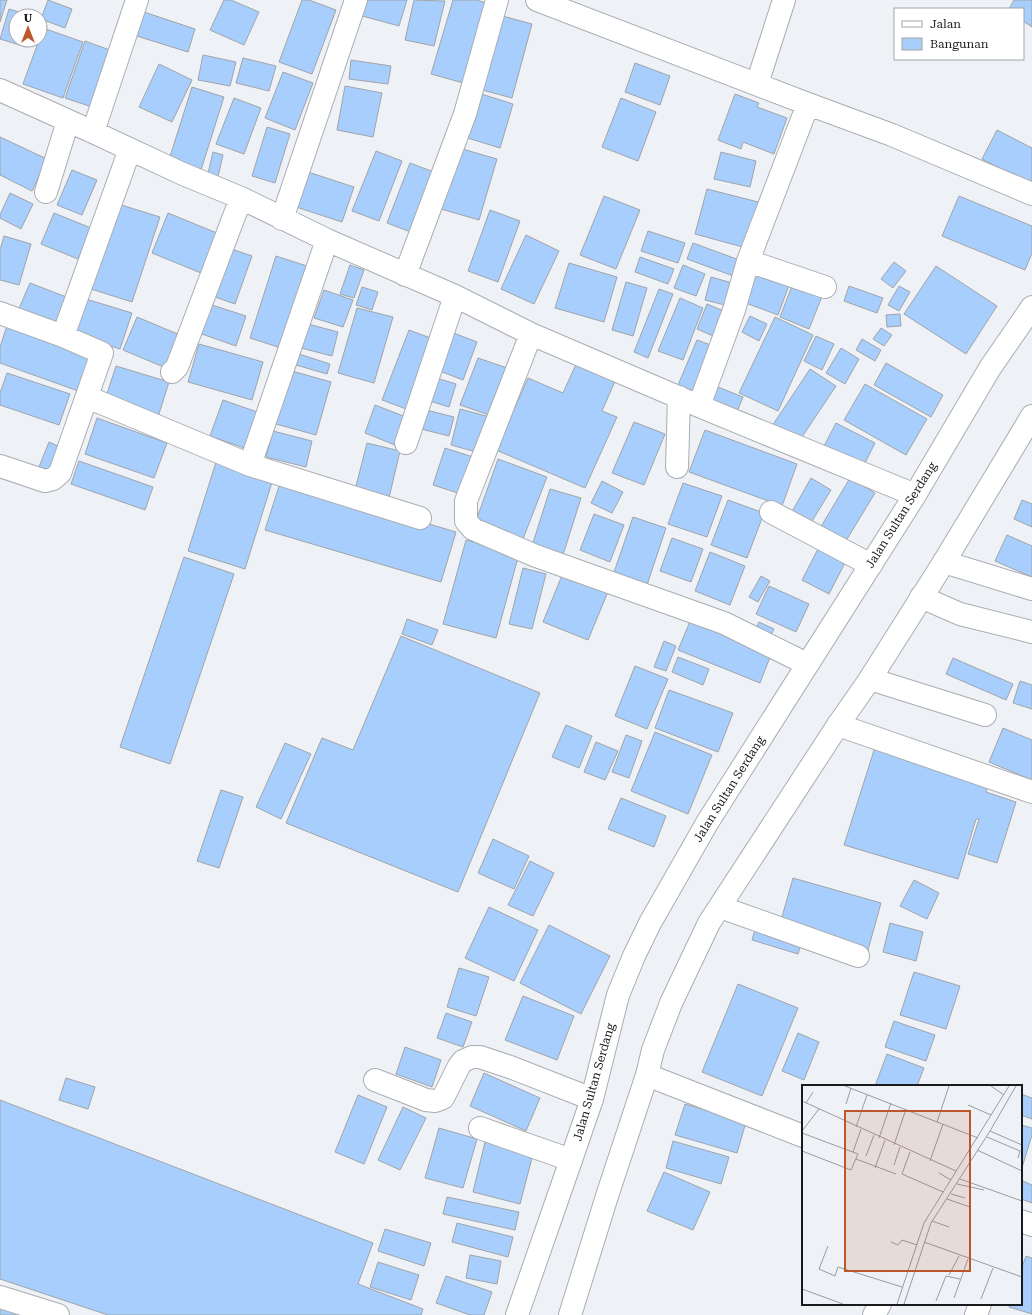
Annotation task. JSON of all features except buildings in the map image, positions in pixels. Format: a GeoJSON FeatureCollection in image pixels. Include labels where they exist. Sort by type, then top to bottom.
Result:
{"type":"FeatureCollection","features":[{"type":"Feature","properties":{"kind":"main road"},"geometry":{"type":"LineString","coordinates":[[93,132],[137,0]]}},
{"type":"Feature","properties":{"kind":"main road"},"geometry":{"type":"LineString","coordinates":[[282,219],[356,0]]}},
{"type":"Feature","properties":{"kind":"main road"},"geometry":{"type":"LineString","coordinates":[[406,275],[465,114],[497,0]]}},
{"type":"Feature","properties":{"kind":"main road"},"geometry":{"type":"LineString","coordinates":[[537,0],[892,135],[1032,194]]}},
{"type":"Feature","properties":{"kind":"main road"},"geometry":{"type":"LineString","coordinates":[[757,84],[784,0]]}},
{"type":"Feature","properties":{"kind":"main road"},"geometry":{"type":"LineString","coordinates":[[0,90],[183,174],[241,198],[327,240],[455,296],[531,334],[699,406],[915,495]]}},
{"type":"Feature","properties":{"kind":"main road"},"geometry":{"type":"LineString","coordinates":[[699,406],[734,310],[748,261],[808,104]]}},
{"type":"Feature","properties":{"kind":"main road"},"geometry":{"type":"LineString","coordinates":[[46,192],[68,121]]}},
{"type":"Feature","properties":{"kind":"main road"},"geometry":{"type":"LineString","coordinates":[[63,336],[130,149]]}},
{"type":"Feature","properties":{"kind":"main road"},"geometry":{"type":"LineString","coordinates":[[172,372],[177,367],[241,198]]}},
{"type":"Feature","properties":{"kind":"main road"},"geometry":{"type":"LineString","coordinates":[[250,466],[327,240]]}},
{"type":"Feature","properties":{"kind":"main road"},"geometry":{"type":"LineString","coordinates":[[748,261],[825,287]]}},
{"type":"Feature","properties":{"kind":"main road"},"geometry":{"type":"LineString","coordinates":[[406,443],[455,296]]}},
{"type":"Feature","properties":{"kind":"main road","name":"Jalan Sultan Serdang"},"geometry":{"type":"LineString","coordinates":[[517,1315],[592,1099],[618,995],[650,923],[707,823],[806,664],[915,495],[990,368],[1032,307]]}},
{"type":"Feature","properties":{"kind":"main road"},"geometry":{"type":"LineString","coordinates":[[0,313],[63,336],[102,353],[60,473],[56,477],[45,482],[0,466]]}},
{"type":"Feature","properties":{"kind":"main road"},"geometry":{"type":"LineString","coordinates":[[531,334],[466,501],[466,521],[473,529],[536,556],[724,623],[806,664]]}},
{"type":"Feature","properties":{"kind":"main road"},"geometry":{"type":"LineString","coordinates":[[87,397],[250,466],[420,518]]}},
{"type":"Feature","properties":{"kind":"main road"},"geometry":{"type":"LineString","coordinates":[[677,468],[679,397]]}},
{"type":"Feature","properties":{"kind":"main road"},"geometry":{"type":"LineString","coordinates":[[570,1315],[608,1193],[648,1075],[653,1050],[671,1003],[709,923],[838,725],[870,680],[944,562],[1032,416]]}},
{"type":"Feature","properties":{"kind":"main road"},"geometry":{"type":"LineString","coordinates":[[771,512],[871,565]]}},
{"type":"Feature","properties":{"kind":"main road"},"geometry":{"type":"LineString","coordinates":[[944,562],[1032,589]]}},
{"type":"Feature","properties":{"kind":"main road"},"geometry":{"type":"LineString","coordinates":[[921,597],[960,614],[1032,632]]}},
{"type":"Feature","properties":{"kind":"main road"},"geometry":{"type":"LineString","coordinates":[[870,680],[985,715]]}},
{"type":"Feature","properties":{"kind":"main road"},"geometry":{"type":"LineString","coordinates":[[838,725],[1032,792]]}},
{"type":"Feature","properties":{"kind":"main road"},"geometry":{"type":"LineString","coordinates":[[720,907],[858,956]]}},
{"type":"Feature","properties":{"kind":"main road"},"geometry":{"type":"LineString","coordinates":[[375,1080],[426,1100],[435,1101],[443,1098],[459,1066],[463,1061],[472,1056],[480,1057],[510,1067],[592,1099]]}},
{"type":"Feature","properties":{"kind":"main road"},"geometry":{"type":"LineString","coordinates":[[648,1075],[802,1136]]}},
{"type":"Feature","properties":{"kind":"main road"},"geometry":{"type":"LineString","coordinates":[[480,1128],[571,1160]]}},
{"type":"Feature","properties":{"kind":"main road"},"geometry":{"type":"LineString","coordinates":[[1022,1221],[1032,1225]]}},
{"type":"Feature","properties":{"kind":"main road"},"geometry":{"type":"LineString","coordinates":[[0,1297],[58,1315]]}},
{"type":"Feature","properties":{"kind":"main road"},"geometry":{"type":"LineString","coordinates":[[874,1315],[879,1305]]}},
{"type":"Feature","properties":{"kind":"main road"},"geometry":{"type":"LineString","coordinates":[[976,1315],[980,1305]]}}]}
